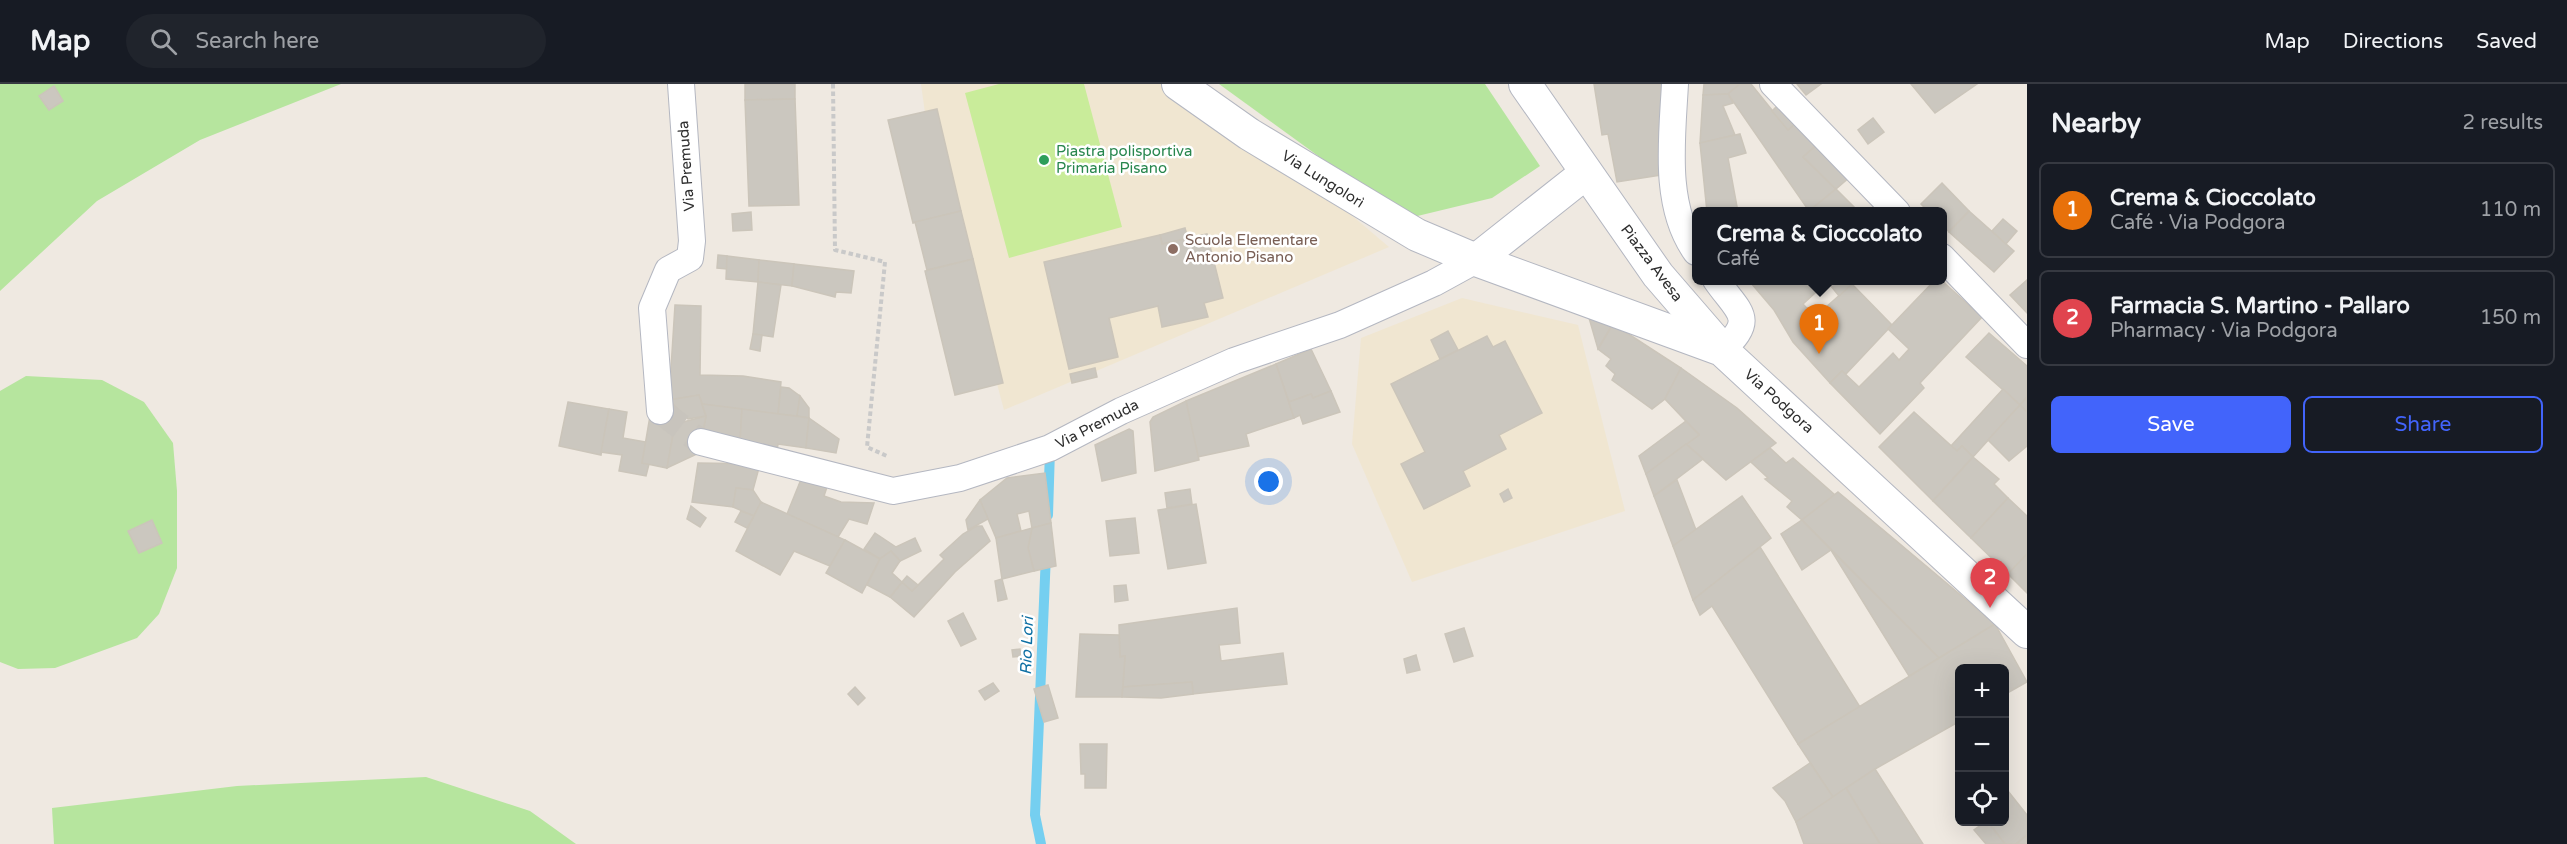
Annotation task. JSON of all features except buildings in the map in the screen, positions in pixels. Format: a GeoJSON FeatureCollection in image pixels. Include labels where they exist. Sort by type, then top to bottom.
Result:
{"type":"FeatureCollection","features":[{"type":"Feature","properties":{"kind":"street","name":"Via Premuda"},"geometry":{"type":"LineString","coordinates":[[660,411],[652,308],[668,270],[690,258],[692,241],[681,84]]}},
{"type":"Feature","properties":{"kind":"street","name":"Via Lungolorì"},"geometry":{"type":"LineString","coordinates":[[1178,84],[1249,134],[1377,213],[1417,235],[1476,260]]}},
{"type":"Feature","properties":{"kind":"street","name":"Piazza Avesa"},"geometry":{"type":"LineString","coordinates":[[1526,84],[1658,275],[1722,350]]}},
{"type":"Feature","properties":{"kind":"street"},"geometry":{"type":"LineString","coordinates":[[1676,84],[1671,154],[1681,229],[1692,246]]}},
{"type":"Feature","properties":{"kind":"street"},"geometry":{"type":"LineString","coordinates":[[1773,84],[1892,207]]}},
{"type":"Feature","properties":{"kind":"street"},"geometry":{"type":"LineString","coordinates":[[1476,260],[1586,173]]}},
{"type":"Feature","properties":{"kind":"street","name":"Via Premuda"},"geometry":{"type":"LineString","coordinates":[[701,442],[893,491],[960,478],[1050,448],[1141,402],[1234,361],[1340,325],[1434,283],[1476,260]]}},
{"type":"Feature","properties":{"kind":"street","name":"Via Podgora"},"geometry":{"type":"LineString","coordinates":[[1476,260],[1722,350],[2027,632]]}},
{"type":"Feature","properties":{"kind":"street"},"geometry":{"type":"LineString","coordinates":[[1947,262],[2027,345]]}},
{"type":"Feature","properties":{"kind":"street"},"geometry":{"type":"LineString","coordinates":[[1719,285],[1741,316],[1743,327],[1722,350]]}},
{"type":"Feature","properties":{"kind":"path"},"geometry":{"type":"LineString","coordinates":[[833,84],[835,250],[885,262],[867,447],[897,460]]}},
{"type":"Feature","properties":{"kind":"shaded area","name":"Scuola Elementare Antonio Pisano"},"geometry":{"type":"Polygon","coordinates":[[[921,84],[1177,84],[1323,191],[1389,247],[1004,410],[925,113],[921,84]]]}},
{"type":"Feature","properties":{"kind":"shaded area"},"geometry":{"type":"Polygon","coordinates":[[[1462,298],[1578,325],[1625,511],[1412,582],[1352,444],[1361,338],[1462,298]]]}},
{"type":"Feature","properties":{"kind":"green space"},"geometry":{"type":"Polygon","coordinates":[[[0,84],[341,84],[200,140],[97,201],[0,291],[0,84]]]}},
{"type":"Feature","properties":{"kind":"green space","name":"Piastra polisportiva Primaria Pisano"},"geometry":{"type":"Polygon","coordinates":[[[999,84],[1084,84],[1122,227],[1009,258],[965,93],[999,84]]]}},
{"type":"Feature","properties":{"kind":"green space"},"geometry":{"type":"Polygon","coordinates":[[[1219,84],[1485,84],[1540,166],[1492,198],[1405,219],[1219,84]]]}},
{"type":"Feature","properties":{"kind":"green space"},"geometry":{"type":"Polygon","coordinates":[[[26,376],[102,380],[144,402],[173,443],[177,491],[177,568],[159,614],[137,638],[55,668],[18,669],[0,662],[0,391],[26,376]]]}},
{"type":"Feature","properties":{"kind":"green space"},"geometry":{"type":"Polygon","coordinates":[[[426,777],[530,811],[576,844],[54,844],[52,808],[237,786],[426,777]]]}},
{"type":"Feature","properties":{"kind":"waterway","name":"Rio Lori"},"geometry":{"type":"LineString","coordinates":[[1048,515],[1050,449]]}},
{"type":"Feature","properties":{"kind":"waterway","name":"Rio Lori"},"geometry":{"type":"LineString","coordinates":[[1041,844],[1035,815],[1046,554]]}},
{"type":"Feature","properties":{"kind":"tunnel"},"geometry":{"type":"LineString","coordinates":[[660,411],[701,442]]}},
{"type":"Feature","properties":{"kind":"place","name":"Piastra polisportiva Primaria Pisano"},"geometry":{"type":"Point","coordinates":[1044,160]}},
{"type":"Feature","properties":{"kind":"place","name":"Scuola Elementare Antonio Pisano"},"geometry":{"type":"Point","coordinates":[1173,249]}},
{"type":"Feature","properties":{"kind":"place","name":"Crema & Cioccolato"},"geometry":{"type":"Point","coordinates":[1819,354]}},
{"type":"Feature","properties":{"kind":"place","name":"Farmacia S. Martino - Pallaro"},"geometry":{"type":"Point","coordinates":[1990,608]}}]}
